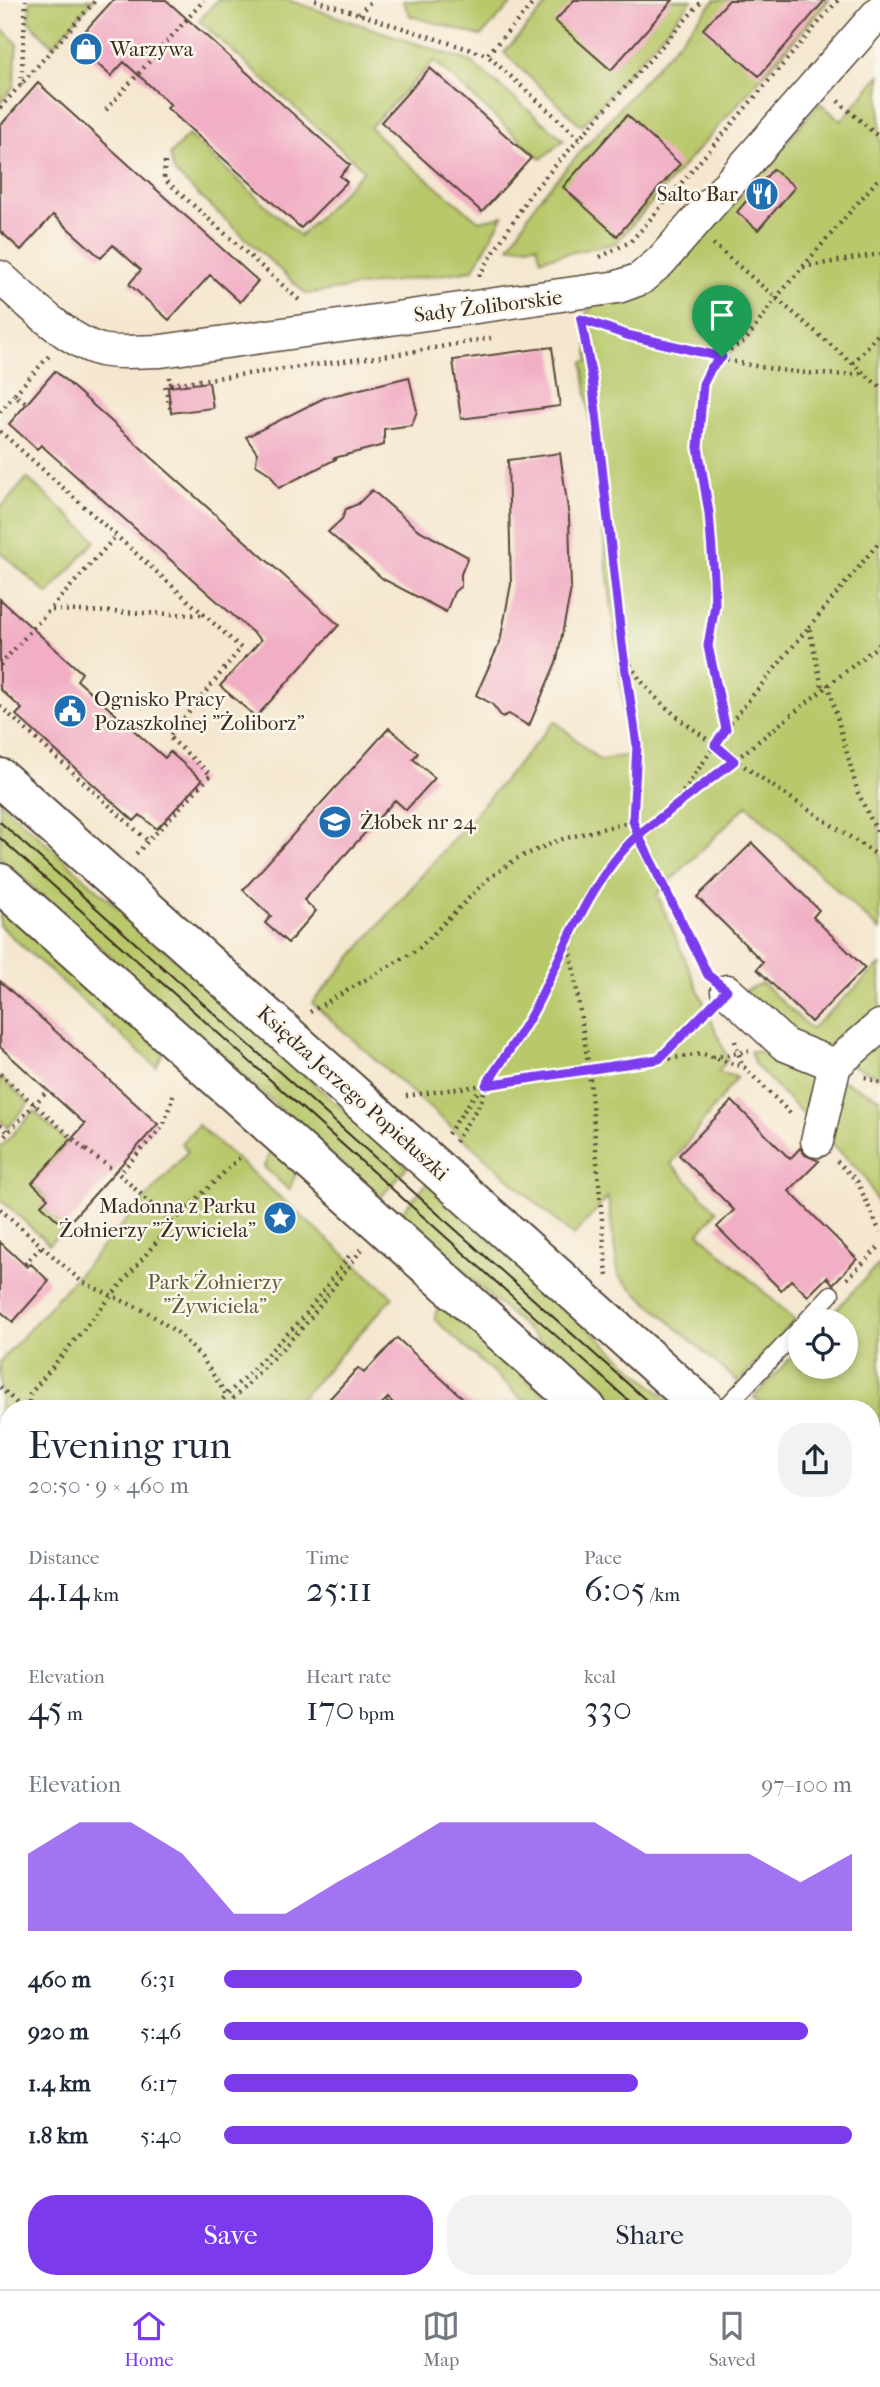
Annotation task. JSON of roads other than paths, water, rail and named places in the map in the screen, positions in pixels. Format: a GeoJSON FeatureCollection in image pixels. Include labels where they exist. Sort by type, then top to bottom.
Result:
{"type":"FeatureCollection","features":[{"type":"Feature","properties":{"kind":"main road","name":"Księdza Jerzego Popiełuszki"},"geometry":{"type":"LineString","coordinates":[[0,778],[695,1400]]}},
{"type":"Feature","properties":{"kind":"main road"},"geometry":{"type":"LineString","coordinates":[[0,883],[577,1400]]}},
{"type":"Feature","properties":{"kind":"street","name":"Sady Żoliborskie"},"geometry":{"type":"LineString","coordinates":[[0,277],[64,329],[102,350],[161,351],[607,290],[640,279],[661,261],[880,11]]}},
{"type":"Feature","properties":{"kind":"street"},"geometry":{"type":"LineString","coordinates":[[727,990],[785,1045],[835,1065]]}},
{"type":"Feature","properties":{"kind":"street"},"geometry":{"type":"LineString","coordinates":[[817,1141],[835,1065],[880,1026]]}},
{"type":"Feature","properties":{"kind":"lane"},"geometry":{"type":"LineString","coordinates":[[817,1309],[831,1294]]}},
{"type":"Feature","properties":{"kind":"lane"},"geometry":{"type":"LineString","coordinates":[[732,1400],[788,1341]]}},
{"type":"Feature","properties":{"kind":"tram line"},"geometry":{"type":"LineString","coordinates":[[0,822],[646,1400]]}},
{"type":"Feature","properties":{"kind":"tram line"},"geometry":{"type":"LineString","coordinates":[[0,838],[628,1400]]}},
{"type":"Feature","properties":{"kind":"place","name":"Warzywa"},"geometry":{"type":"Point","coordinates":[86,49]}},
{"type":"Feature","properties":{"kind":"place","name":"Salto Bar"},"geometry":{"type":"Point","coordinates":[762,194]}},
{"type":"Feature","properties":{"kind":"place","name":"Ognisko Pracy Pozaszkolnej \"Żoliborz\""},"geometry":{"type":"Point","coordinates":[70,711]}},
{"type":"Feature","properties":{"kind":"place","name":"Żłobek nr 24"},"geometry":{"type":"Point","coordinates":[335,822]}},
{"type":"Feature","properties":{"kind":"place","name":"Madonna z Parku Żołnierzy \"Żywiciela\""},"geometry":{"type":"Point","coordinates":[280,1218]}},
{"type":"Feature","properties":{"kind":"park label","name":"Park Żołnierzy \"Żywiciela\""},"geometry":{"type":"Point","coordinates":[215,1294]}}]}
